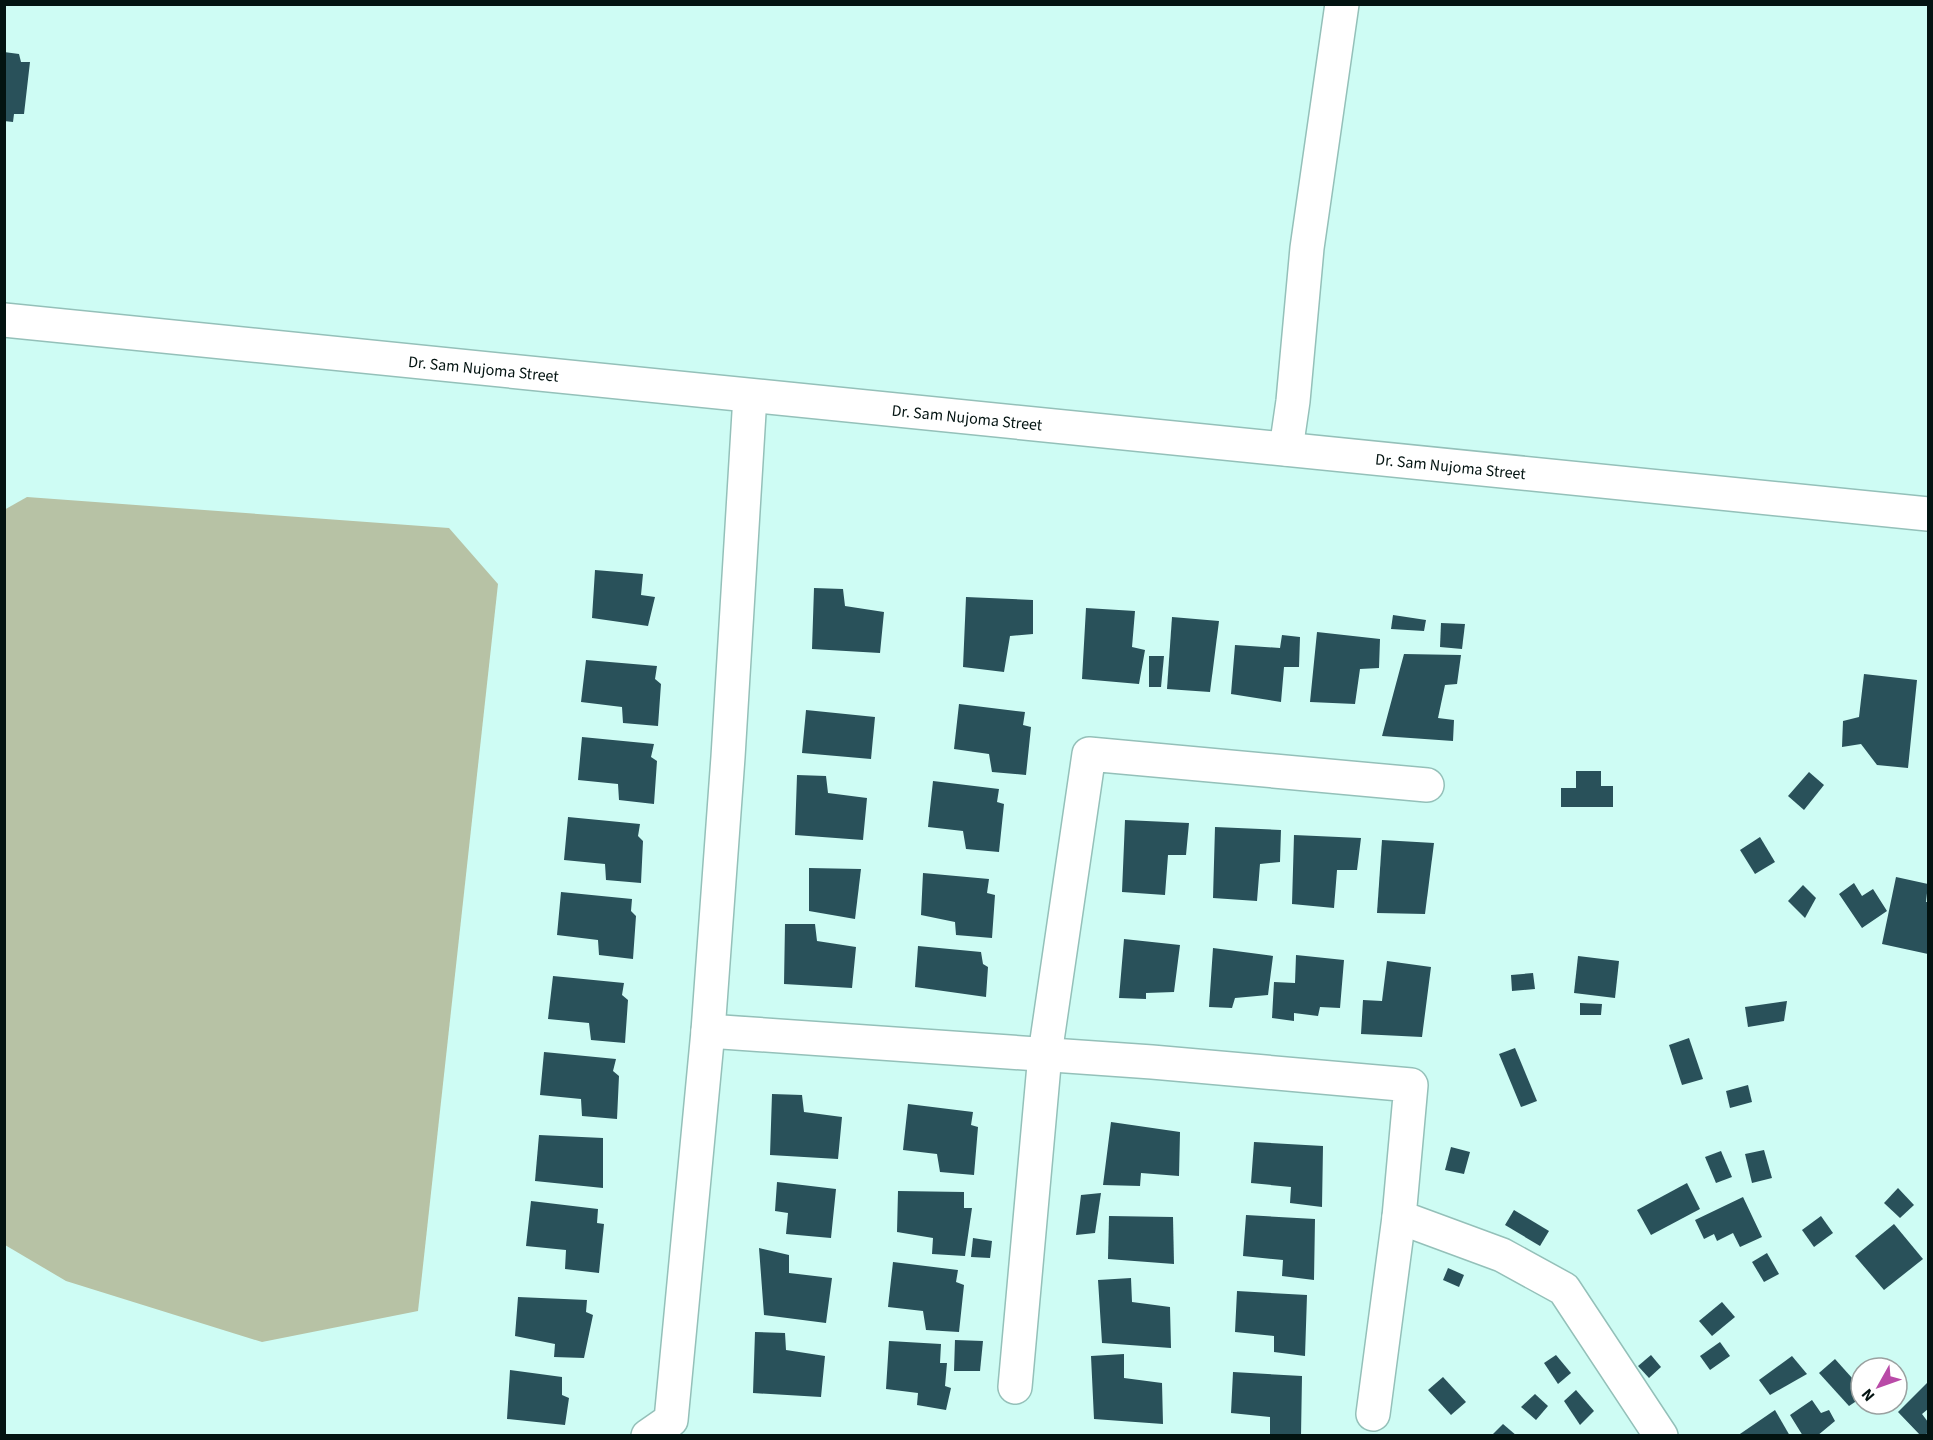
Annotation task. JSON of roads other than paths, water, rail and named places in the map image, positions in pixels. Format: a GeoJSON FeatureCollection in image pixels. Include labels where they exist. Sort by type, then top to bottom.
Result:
{"type":"FeatureCollection","features":[{"type":"Feature","properties":{"kind":"street"},"geometry":{"type":"LineString","coordinates":[[1286,449],[1293,401],[1307,248],[1342,4]]}},
{"type":"Feature","properties":{"kind":"street","name":"Dr. Sam Nujoma Street"},"geometry":{"type":"LineString","coordinates":[[4,320],[1929,514]]}},
{"type":"Feature","properties":{"kind":"street"},"geometry":{"type":"LineString","coordinates":[[648,1436],[671,1420],[708,1031],[728,757],[750,396]]}},
{"type":"Feature","properties":{"kind":"street"},"geometry":{"type":"LineString","coordinates":[[1015,1387],[1045,1054],[1089,754],[1427,785]]}},
{"type":"Feature","properties":{"kind":"street"},"geometry":{"type":"LineString","coordinates":[[708,1031],[1045,1054],[1411,1084],[1399,1217],[1373,1414]]}},
{"type":"Feature","properties":{"kind":"street"},"geometry":{"type":"LineString","coordinates":[[1399,1217],[1502,1255],[1564,1290],[1661,1436]]}}]}
